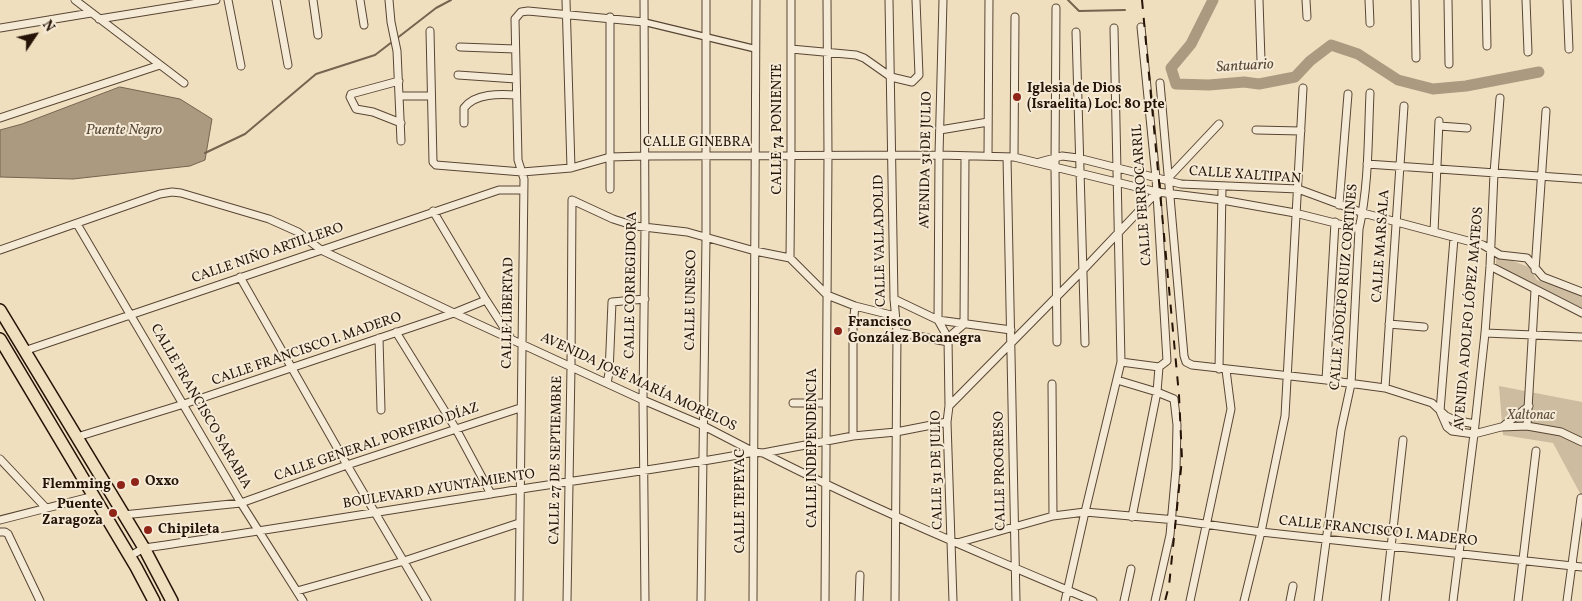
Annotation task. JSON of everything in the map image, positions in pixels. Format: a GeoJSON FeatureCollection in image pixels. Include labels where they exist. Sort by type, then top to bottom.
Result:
{"type":"FeatureCollection","features":[{"type":"Feature","properties":{"kind":"main road"},"geometry":{"type":"LineString","coordinates":[[0,310],[144,548],[172,601]]}},
{"type":"Feature","properties":{"kind":"main road"},"geometry":{"type":"LineString","coordinates":[[0,339],[5,357],[94,496],[154,601]]}},
{"type":"Feature","properties":{"kind":"street"},"geometry":{"type":"LineString","coordinates":[[76,0],[184,83]]}},
{"type":"Feature","properties":{"kind":"street"},"geometry":{"type":"LineString","coordinates":[[100,19],[216,0]]}},
{"type":"Feature","properties":{"kind":"street"},"geometry":{"type":"LineString","coordinates":[[228,0],[241,66]]}},
{"type":"Feature","properties":{"kind":"street"},"geometry":{"type":"LineString","coordinates":[[276,0],[288,65]]}},
{"type":"Feature","properties":{"kind":"street"},"geometry":{"type":"LineString","coordinates":[[313,0],[318,35]]}},
{"type":"Feature","properties":{"kind":"street"},"geometry":{"type":"LineString","coordinates":[[360,0],[364,25]]}},
{"type":"Feature","properties":{"kind":"street"},"geometry":{"type":"LineString","coordinates":[[389,0],[391,22],[398,51],[401,141]]}},
{"type":"Feature","properties":{"kind":"street"},"geometry":{"type":"LineString","coordinates":[[566,0],[571,168]]}},
{"type":"Feature","properties":{"kind":"street","name":"CALLE CORREGIDORA"},"geometry":{"type":"LineString","coordinates":[[644,0],[646,228],[643,471],[645,601]]}},
{"type":"Feature","properties":{"kind":"street","name":"CALLE UNESCO"},"geometry":{"type":"LineString","coordinates":[[701,601],[706,238],[706,0]]}},
{"type":"Feature","properties":{"kind":"street","name":"CALLE 74 PONIENTE"},"geometry":{"type":"LineString","coordinates":[[755,250],[756,0]]}},
{"type":"Feature","properties":{"kind":"street","name":"CALLE 74 PONIENTE"},"geometry":{"type":"LineString","coordinates":[[790,258],[792,155],[791,0]]}},
{"type":"Feature","properties":{"kind":"street","name":"CALLE INDEPENDENCIA"},"geometry":{"type":"LineString","coordinates":[[825,601],[828,155],[827,0]]}},
{"type":"Feature","properties":{"kind":"street","name":"CALLE VALLADOLID"},"geometry":{"type":"LineString","coordinates":[[889,0],[894,300],[897,332],[895,601]]}},
{"type":"Feature","properties":{"kind":"street"},"geometry":{"type":"LineString","coordinates":[[791,50],[856,55],[864,58],[891,77],[912,82],[919,75],[916,0]]}},
{"type":"Feature","properties":{"kind":"street","name":"AVENIDA 31 DE JULIO"},"geometry":{"type":"LineString","coordinates":[[938,320],[939,155],[943,0]]}},
{"type":"Feature","properties":{"kind":"street"},"geometry":{"type":"LineString","coordinates":[[988,156],[989,0]]}},
{"type":"Feature","properties":{"kind":"street"},"geometry":{"type":"LineString","coordinates":[[1259,0],[1261,60]]}},
{"type":"Feature","properties":{"kind":"street"},"geometry":{"type":"LineString","coordinates":[[1306,0],[1307,16]]}},
{"type":"Feature","properties":{"kind":"street"},"geometry":{"type":"LineString","coordinates":[[1369,0],[1370,23]]}},
{"type":"Feature","properties":{"kind":"street"},"geometry":{"type":"LineString","coordinates":[[1414,0],[1416,58]]}},
{"type":"Feature","properties":{"kind":"street"},"geometry":{"type":"LineString","coordinates":[[1448,0],[1449,64]]}},
{"type":"Feature","properties":{"kind":"street"},"geometry":{"type":"LineString","coordinates":[[1486,0],[1488,46]]}},
{"type":"Feature","properties":{"kind":"street"},"geometry":{"type":"LineString","coordinates":[[1526,0],[1528,52]]}},
{"type":"Feature","properties":{"kind":"street"},"geometry":{"type":"LineString","coordinates":[[1567,0],[1569,49]]}},
{"type":"Feature","properties":{"kind":"street"},"geometry":{"type":"LineString","coordinates":[[1056,8],[1056,342]]}},
{"type":"Feature","properties":{"kind":"street","name":"CALLE LIBERTAD"},"geometry":{"type":"LineString","coordinates":[[519,601],[524,179],[518,160],[514,28],[515,19],[521,12],[545,12],[566,15]]}},
{"type":"Feature","properties":{"kind":"street"},"geometry":{"type":"LineString","coordinates":[[0,28],[91,13]]}},
{"type":"Feature","properties":{"kind":"street"},"geometry":{"type":"LineString","coordinates":[[566,15],[610,17],[644,22],[756,49]]}},
{"type":"Feature","properties":{"kind":"street"},"geometry":{"type":"LineString","coordinates":[[610,17],[610,189]]}},
{"type":"Feature","properties":{"kind":"street","name":"CALLE PROGRESO"},"geometry":{"type":"LineString","coordinates":[[1015,17],[1011,157],[1011,341],[1016,601]]}},
{"type":"Feature","properties":{"kind":"street","name":"CALLE FERROCARRIL"},"geometry":{"type":"LineString","coordinates":[[1141,27],[1156,178],[1167,361],[1159,367]]}},
{"type":"Feature","properties":{"kind":"street"},"geometry":{"type":"LineString","coordinates":[[1066,601],[1121,362],[1114,28]]}},
{"type":"Feature","properties":{"kind":"street"},"geometry":{"type":"LineString","coordinates":[[400,96],[431,96],[430,31]]}},
{"type":"Feature","properties":{"kind":"street"},"geometry":{"type":"LineString","coordinates":[[1076,32],[1078,158],[1085,343]]}},
{"type":"Feature","properties":{"kind":"street"},"geometry":{"type":"LineString","coordinates":[[460,47],[515,49]]}},
{"type":"Feature","properties":{"kind":"street"},"geometry":{"type":"LineString","coordinates":[[0,118],[160,65]]}},
{"type":"Feature","properties":{"kind":"street"},"geometry":{"type":"LineString","coordinates":[[458,75],[516,78]]}},
{"type":"Feature","properties":{"kind":"street"},"geometry":{"type":"LineString","coordinates":[[399,81],[351,94],[350,97],[356,109],[373,112],[401,123]]}},
{"type":"Feature","properties":{"kind":"street"},"geometry":{"type":"LineString","coordinates":[[1160,84],[1186,362],[1192,365],[1223,370],[1385,388],[1432,403],[1454,420],[1475,424]]}},
{"type":"Feature","properties":{"kind":"street"},"geometry":{"type":"LineString","coordinates":[[1244,601],[1261,532],[1285,416],[1302,88]]}},
{"type":"Feature","properties":{"kind":"street","name":"CALLE ADOLFO RUIZ CORTINES"},"geometry":{"type":"LineString","coordinates":[[1318,601],[1341,430],[1351,384],[1360,228],[1367,164],[1370,92]]}},
{"type":"Feature","properties":{"kind":"street"},"geometry":{"type":"LineString","coordinates":[[1339,205],[1348,94]]}},
{"type":"Feature","properties":{"kind":"street"},"geometry":{"type":"LineString","coordinates":[[464,123],[464,108],[470,102],[486,96],[516,95]]}},
{"type":"Feature","properties":{"kind":"street","name":"CALLE GINEBRA"},"geometry":{"type":"LineString","coordinates":[[431,96],[433,162],[436,165],[522,172],[571,168],[610,157],[792,155],[1011,157],[1040,162],[1055,168],[1157,192],[1222,200],[1295,213],[1360,228]]}},
{"type":"Feature","properties":{"kind":"street","name":"AVENIDA ADOLFO LÓPEZ MATEOS"},"geometry":{"type":"LineString","coordinates":[[1452,601],[1485,333],[1500,98]]}},
{"type":"Feature","properties":{"kind":"street","name":"CALLE MARSALA"},"geometry":{"type":"LineString","coordinates":[[1385,388],[1404,106]]}},
{"type":"Feature","properties":{"kind":"street"},"geometry":{"type":"LineString","coordinates":[[1535,270],[1543,177],[1546,110]]}},
{"type":"Feature","properties":{"kind":"street"},"geometry":{"type":"LineString","coordinates":[[940,130],[988,122]]}},
{"type":"Feature","properties":{"kind":"street"},"geometry":{"type":"LineString","coordinates":[[1434,232],[1439,123],[1467,128]]}},
{"type":"Feature","properties":{"kind":"street"},"geometry":{"type":"LineString","coordinates":[[1170,179],[1219,124]]}},
{"type":"Feature","properties":{"kind":"street"},"geometry":{"type":"LineString","coordinates":[[1256,130],[1301,131]]}},
{"type":"Feature","properties":{"kind":"street"},"geometry":{"type":"LineString","coordinates":[[897,332],[948,340],[964,324],[965,156]]}},
{"type":"Feature","properties":{"kind":"street","name":"CALLE GINEBRA"},"geometry":{"type":"LineString","coordinates":[[1040,162],[1062,156],[1078,158],[1156,178]]}},
{"type":"Feature","properties":{"kind":"street"},"geometry":{"type":"LineString","coordinates":[[1367,164],[1582,180]]}},
{"type":"Feature","properties":{"kind":"street","name":"CALLE XALTIPAN"},"geometry":{"type":"LineString","coordinates":[[1156,178],[1222,187],[1298,189],[1363,213],[1483,245],[1500,254],[1527,258],[1532,262],[1535,270],[1550,280],[1582,292]]}},
{"type":"Feature","properties":{"kind":"street"},"geometry":{"type":"LineString","coordinates":[[1190,601],[1231,409],[1223,370],[1222,187]]}},
{"type":"Feature","properties":{"kind":"street","name":"CALLE NIÑO ARTILLERO"},"geometry":{"type":"LineString","coordinates":[[24,350],[433,211],[499,190],[523,190]]}},
{"type":"Feature","properties":{"kind":"street","name":"AVENIDA JOSÉ MARÍA MORELOS"},"geometry":{"type":"LineString","coordinates":[[77,224],[160,194],[172,192],[269,219],[298,232],[321,250],[571,367],[702,425],[754,452],[763,453],[825,485],[1093,601]]}},
{"type":"Feature","properties":{"kind":"street"},"geometry":{"type":"LineString","coordinates":[[949,406],[1157,192]]}},
{"type":"Feature","properties":{"kind":"street","name":"CALLE 27 DE SEPTIEMBRE"},"geometry":{"type":"LineString","coordinates":[[567,601],[572,200],[613,219],[646,228]]}},
{"type":"Feature","properties":{"kind":"street"},"geometry":{"type":"LineString","coordinates":[[433,211],[511,338]]}},
{"type":"Feature","properties":{"kind":"street"},"geometry":{"type":"LineString","coordinates":[[1326,380],[1335,222]]}},
{"type":"Feature","properties":{"kind":"street"},"geometry":{"type":"LineString","coordinates":[[0,250],[77,224]]}},
{"type":"Feature","properties":{"kind":"street","name":"CALLE FRANCISCO SARABIA"},"geometry":{"type":"LineString","coordinates":[[77,224],[241,503],[303,601]]}},
{"type":"Feature","properties":{"kind":"street"},"geometry":{"type":"LineString","coordinates":[[646,228],[675,230],[790,258],[827,296],[895,316]]}},
{"type":"Feature","properties":{"kind":"street"},"geometry":{"type":"LineString","coordinates":[[1454,238],[1440,411],[1447,427],[1452,431],[1474,434],[1501,427],[1527,426],[1561,432],[1582,442]]}},
{"type":"Feature","properties":{"kind":"street","name":"CALLE TEPEYAC"},"geometry":{"type":"LineString","coordinates":[[753,601],[755,250]]}},
{"type":"Feature","properties":{"kind":"street"},"geometry":{"type":"LineString","coordinates":[[1490,266],[1582,313]]}},
{"type":"Feature","properties":{"kind":"street"},"geometry":{"type":"LineString","coordinates":[[240,277],[427,601]]}},
{"type":"Feature","properties":{"kind":"street"},"geometry":{"type":"LineString","coordinates":[[1527,426],[1535,290]]}},
{"type":"Feature","properties":{"kind":"street"},"geometry":{"type":"LineString","coordinates":[[607,383],[612,302],[645,299]]}},
{"type":"Feature","properties":{"kind":"street","name":"CALLE FRANCISCO I. MADERO"},"geometry":{"type":"LineString","coordinates":[[77,437],[292,368],[454,313],[486,300]]}},
{"type":"Feature","properties":{"kind":"street"},"geometry":{"type":"LineString","coordinates":[[894,300],[938,320],[1011,330]]}},
{"type":"Feature","properties":{"kind":"street"},"geometry":{"type":"LineString","coordinates":[[852,436],[853,326],[856,306]]}},
{"type":"Feature","properties":{"kind":"street","name":"CALLE 31 DE JULIO"},"geometry":{"type":"LineString","coordinates":[[938,320],[948,340],[949,406],[947,422],[954,542],[953,601]]}},
{"type":"Feature","properties":{"kind":"street"},"geometry":{"type":"LineString","coordinates":[[1389,324],[1424,327]]}},
{"type":"Feature","properties":{"kind":"street"},"geometry":{"type":"LineString","coordinates":[[396,332],[456,428],[491,494]]}},
{"type":"Feature","properties":{"kind":"street"},"geometry":{"type":"LineString","coordinates":[[1485,333],[1582,337]]}},
{"type":"Feature","properties":{"kind":"street"},"geometry":{"type":"LineString","coordinates":[[379,338],[381,410]]}},
{"type":"Feature","properties":{"kind":"street"},"geometry":{"type":"LineString","coordinates":[[1121,362],[1159,367],[1157,392],[1132,517]]}},
{"type":"Feature","properties":{"kind":"street"},"geometry":{"type":"LineString","coordinates":[[1117,380],[1174,399],[1177,425],[1176,468],[1170,535],[1156,601]]}},
{"type":"Feature","properties":{"kind":"street"},"geometry":{"type":"LineString","coordinates":[[1052,384],[1053,516]]}},
{"type":"Feature","properties":{"kind":"street"},"geometry":{"type":"LineString","coordinates":[[793,403],[826,403]]}},
{"type":"Feature","properties":{"kind":"street"},"geometry":{"type":"LineString","coordinates":[[1501,427],[1529,406]]}},
{"type":"Feature","properties":{"kind":"street","name":"CALLE GENERAL PORFIRIO DÍAZ"},"geometry":{"type":"LineString","coordinates":[[123,515],[241,503],[347,465],[520,408]]}},
{"type":"Feature","properties":{"kind":"street"},"geometry":{"type":"LineString","coordinates":[[763,453],[852,436],[896,432],[947,422]]}},
{"type":"Feature","properties":{"kind":"street"},"geometry":{"type":"LineString","coordinates":[[1385,601],[1403,440]]}},
{"type":"Feature","properties":{"kind":"street"},"geometry":{"type":"LineString","coordinates":[[1518,601],[1536,451]]}},
{"type":"Feature","properties":{"kind":"street","name":"BOULEVARD AYUNTAMIENTO"},"geometry":{"type":"LineString","coordinates":[[130,556],[144,548],[261,532],[519,489],[702,462],[754,452]]}},
{"type":"Feature","properties":{"kind":"street"},"geometry":{"type":"LineString","coordinates":[[0,459],[46,508]]}},
{"type":"Feature","properties":{"kind":"street"},"geometry":{"type":"LineString","coordinates":[[0,520],[94,496]]}},
{"type":"Feature","properties":{"kind":"street"},"geometry":{"type":"LineString","coordinates":[[1567,601],[1581,498]]}},
{"type":"Feature","properties":{"kind":"street","name":"CALLE FRANCISCO I. MADERO"},"geometry":{"type":"LineString","coordinates":[[954,542],[1053,516],[1085,512],[1171,520],[1327,540],[1582,567]]}},
{"type":"Feature","properties":{"kind":"street"},"geometry":{"type":"LineString","coordinates":[[297,590],[404,561],[519,523]]}},
{"type":"Feature","properties":{"kind":"street"},"geometry":{"type":"LineString","coordinates":[[4,533],[40,601]]}},
{"type":"Feature","properties":{"kind":"street"},"geometry":{"type":"LineString","coordinates":[[1124,601],[1131,569]]}},
{"type":"Feature","properties":{"kind":"street"},"geometry":{"type":"LineString","coordinates":[[859,601],[860,575]]}},
{"type":"Feature","properties":{"kind":"street"},"geometry":{"type":"LineString","coordinates":[[1290,601],[1293,586]]}},
{"type":"Feature","properties":{"kind":"green space"},"geometry":{"type":"Polygon","coordinates":[[[1496,255],[1529,267],[1537,280],[1582,295],[1582,309],[1496,264],[1496,255]]]}},
{"type":"Feature","properties":{"kind":"green space","name":"Xaltonac"},"geometry":{"type":"Polygon","coordinates":[[[1499,386],[1582,402],[1582,497],[1553,443],[1503,435],[1499,386]]]}},
{"type":"Feature","properties":{"kind":"water","name":"Puente Negro"},"geometry":{"type":"Polygon","coordinates":[[[120,87],[180,99],[212,119],[205,160],[190,166],[73,179],[0,177],[0,130],[22,124],[120,87]]]}},
{"type":"Feature","properties":{"kind":"waterway"},"geometry":{"type":"LineString","coordinates":[[396,39],[436,8],[451,0]]}},
{"type":"Feature","properties":{"kind":"waterway"},"geometry":{"type":"LineString","coordinates":[[1068,0],[1079,11],[1125,10]]}},
{"type":"Feature","properties":{"kind":"waterway","name":"Santuario"},"geometry":{"type":"LineString","coordinates":[[1213,0],[1191,44],[1171,68],[1176,84],[1209,85],[1244,82],[1259,84],[1295,77],[1310,61],[1331,45],[1358,54],[1398,80],[1433,89],[1466,86],[1539,72]]}},
{"type":"Feature","properties":{"kind":"waterway"},"geometry":{"type":"LineString","coordinates":[[205,153],[245,134],[316,74],[375,55],[392,42]]}},
{"type":"Feature","properties":{"kind":"railway"},"geometry":{"type":"LineString","coordinates":[[1142,0],[1179,395],[1182,459],[1169,586],[1165,601]]}},
{"type":"Feature","properties":{"kind":"place","name":"Iglesia de Dios (Israelita) Loc. 80 pte"},"geometry":{"type":"Point","coordinates":[1017,97]}},
{"type":"Feature","properties":{"kind":"place","name":"Francisco González Bocanegra"},"geometry":{"type":"Point","coordinates":[838,331]}},
{"type":"Feature","properties":{"kind":"place","name":"Oxxo"},"geometry":{"type":"Point","coordinates":[135,482]}},
{"type":"Feature","properties":{"kind":"place","name":"Flemming"},"geometry":{"type":"Point","coordinates":[121,485]}},
{"type":"Feature","properties":{"kind":"place","name":"Puente Zaragoza"},"geometry":{"type":"Point","coordinates":[113,513]}},
{"type":"Feature","properties":{"kind":"place","name":"Chipileta"},"geometry":{"type":"Point","coordinates":[148,530]}}]}
